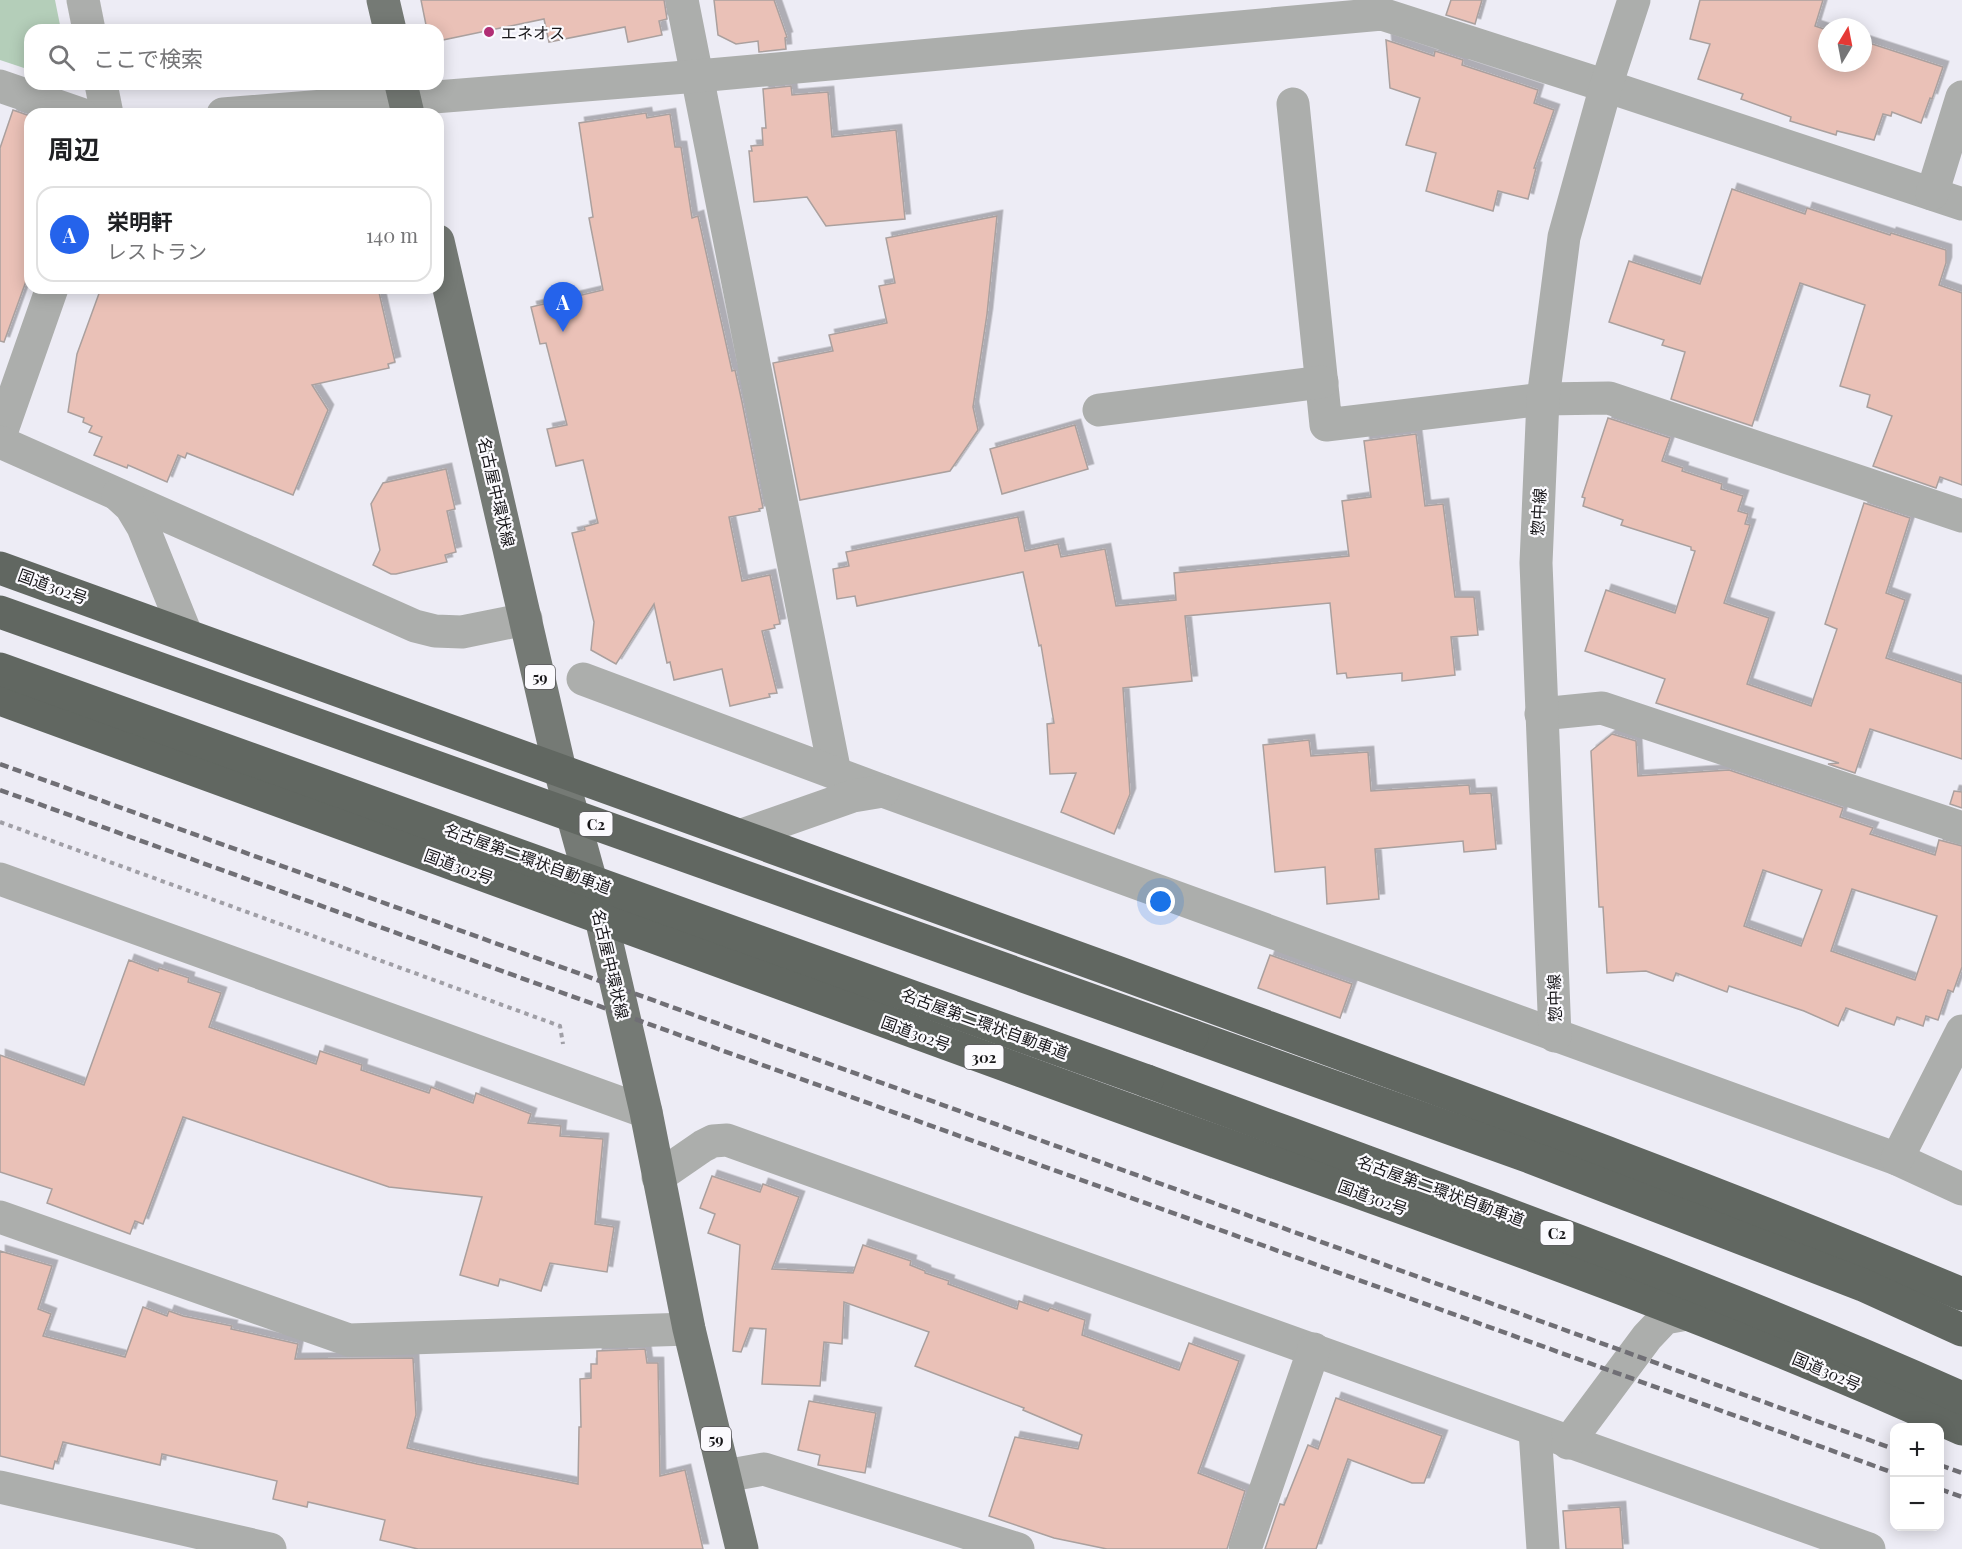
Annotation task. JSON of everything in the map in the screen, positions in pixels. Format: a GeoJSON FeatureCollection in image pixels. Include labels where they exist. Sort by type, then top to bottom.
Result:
{"type":"FeatureCollection","features":[{"type":"Feature","properties":{"kind":"highway","name":"国道302号"},"geometry":{"type":"LineString","coordinates":[[0,568],[742,835],[1553,1132],[1728,1198],[1962,1294]]}},
{"type":"Feature","properties":{"kind":"highway","name":"C2"},"geometry":{"type":"LineString","coordinates":[[0,612],[1530,1157],[1863,1285],[1962,1330]]}},
{"type":"Feature","properties":{"kind":"highway","name":"名古屋第二環状自動車道"},"geometry":{"type":"LineString","coordinates":[[0,669],[1147,1081],[1604,1250],[1886,1364],[1954,1415]]}},
{"type":"Feature","properties":{"kind":"highway","name":"国道302号"},"geometry":{"type":"LineString","coordinates":[[0,699],[1527,1252],[1954,1415]]}},
{"type":"Feature","properties":{"kind":"highway"},"geometry":{"type":"LineString","coordinates":[[0,722],[170,760]]}},
{"type":"Feature","properties":{"kind":"highway"},"geometry":{"type":"LineString","coordinates":[[1954,1415],[1962,1448]]}},
{"type":"Feature","properties":{"kind":"main road"},"geometry":{"type":"LineString","coordinates":[[383,0],[389,24]]}},
{"type":"Feature","properties":{"kind":"main road","name":"名古屋中環状線"},"geometry":{"type":"LineString","coordinates":[[444,267],[560,770],[601,918],[646,1112],[689,1329],[742,1549]]}},
{"type":"Feature","properties":{"kind":"street"},"geometry":{"type":"LineString","coordinates":[[83,0],[88,24]]}},
{"type":"Feature","properties":{"kind":"street"},"geometry":{"type":"LineString","coordinates":[[682,0],[835,773]]}},
{"type":"Feature","properties":{"kind":"street","name":"惣中線"},"geometry":{"type":"LineString","coordinates":[[1555,1036],[1536,563],[1543,399],[1564,237],[1606,86],[1634,0]]}},
{"type":"Feature","properties":{"kind":"street"},"geometry":{"type":"LineString","coordinates":[[296,108],[698,76],[1380,7],[1606,86],[1947,199],[1962,97]]}},
{"type":"Feature","properties":{"kind":"street"},"geometry":{"type":"LineString","coordinates":[[0,86],[64,108]]}},
{"type":"Feature","properties":{"kind":"street"},"geometry":{"type":"LineString","coordinates":[[102,90],[106,108]]}},
{"type":"Feature","properties":{"kind":"street"},"geometry":{"type":"LineString","coordinates":[[1293,104],[1326,424],[1543,399],[1610,398],[1962,516]]}},
{"type":"Feature","properties":{"kind":"street"},"geometry":{"type":"LineString","coordinates":[[0,436],[50,294]]}},
{"type":"Feature","properties":{"kind":"street"},"geometry":{"type":"LineString","coordinates":[[1099,410],[1322,382]]}},
{"type":"Feature","properties":{"kind":"street"},"geometry":{"type":"LineString","coordinates":[[0,442],[415,626],[435,631],[462,632],[526,619]]}},
{"type":"Feature","properties":{"kind":"street"},"geometry":{"type":"LineString","coordinates":[[117,494],[131,507],[143,527],[186,634]]}},
{"type":"Feature","properties":{"kind":"street"},"geometry":{"type":"LineString","coordinates":[[583,679],[884,791],[1897,1159],[1962,1189]]}},
{"type":"Feature","properties":{"kind":"street"},"geometry":{"type":"LineString","coordinates":[[1541,714],[1602,708],[1962,828]]}},
{"type":"Feature","properties":{"kind":"street"},"geometry":{"type":"LineString","coordinates":[[742,835],[854,796],[884,791]]}},
{"type":"Feature","properties":{"kind":"street"},"geometry":{"type":"LineString","coordinates":[[0,879],[646,1112]]}},
{"type":"Feature","properties":{"kind":"street"},"geometry":{"type":"LineString","coordinates":[[1897,1159],[1962,1032]]}},
{"type":"Feature","properties":{"kind":"street"},"geometry":{"type":"LineString","coordinates":[[658,1177],[703,1146],[713,1141],[727,1140],[1869,1549]]}},
{"type":"Feature","properties":{"kind":"street"},"geometry":{"type":"LineString","coordinates":[[0,1217],[350,1340],[689,1329]]}},
{"type":"Feature","properties":{"kind":"street"},"geometry":{"type":"LineString","coordinates":[[1569,1443],[1647,1337],[1665,1318],[1687,1314]]}},
{"type":"Feature","properties":{"kind":"street"},"geometry":{"type":"LineString","coordinates":[[1245,1549],[1314,1349]]}},
{"type":"Feature","properties":{"kind":"street"},"geometry":{"type":"LineString","coordinates":[[1535,1431],[1543,1549]]}},
{"type":"Feature","properties":{"kind":"street"},"geometry":{"type":"LineString","coordinates":[[725,1476],[764,1469],[1018,1549]]}},
{"type":"Feature","properties":{"kind":"street"},"geometry":{"type":"LineString","coordinates":[[0,1487],[270,1549]]}},
{"type":"Feature","properties":{"kind":"path"},"geometry":{"type":"LineString","coordinates":[[0,822],[560,1026],[571,1085]]}},
{"type":"Feature","properties":{"kind":"green space"},"geometry":{"type":"Polygon","coordinates":[[[0,0],[55,0],[60,24],[24,24],[24,68],[0,60],[0,0]]]}},
{"type":"Feature","properties":{"kind":"building"},"geometry":{"type":"Polygon","coordinates":[[[421,0],[664,0],[667,19],[659,21],[662,35],[628,42],[625,27],[549,42],[544,19],[444,40],[444,24],[426,24],[421,0]]]}},
{"type":"Feature","properties":{"kind":"building"},"geometry":{"type":"Polygon","coordinates":[[[714,0],[774,0],[787,37],[785,38],[786,49],[759,52],[758,41],[736,44],[718,35],[714,0]]]}},
{"type":"Feature","properties":{"kind":"building"},"geometry":{"type":"Polygon","coordinates":[[[1451,0],[1482,0],[1475,24],[1446,15],[1451,0]]]}},
{"type":"Feature","properties":{"kind":"building"},"geometry":{"type":"Polygon","coordinates":[[[1700,0],[1823,0],[1815,26],[1818,27],[1818,72],[1872,72],[1872,44],[1943,67],[1921,123],[1892,112],[1891,116],[1883,114],[1874,140],[1837,131],[1836,135],[1790,121],[1791,117],[1741,99],[1743,94],[1698,79],[1710,44],[1690,39],[1700,0]]]}},
{"type":"Feature","properties":{"kind":"building"},"geometry":{"type":"Polygon","coordinates":[[[1386,40],[1434,56],[1435,51],[1463,60],[1462,65],[1538,90],[1534,103],[1554,110],[1534,168],[1536,168],[1528,199],[1498,191],[1493,211],[1426,191],[1436,153],[1406,145],[1420,98],[1390,88],[1386,40]]]}},
{"type":"Feature","properties":{"kind":"building"},"geometry":{"type":"Polygon","coordinates":[[[791,86],[792,95],[828,92],[832,137],[896,130],[905,219],[826,226],[807,197],[754,202],[749,151],[752,151],[751,146],[763,145],[762,128],[766,128],[763,89],[791,86]]]}},
{"type":"Feature","properties":{"kind":"building"},"geometry":{"type":"Polygon","coordinates":[[[13,110],[24,114],[24,287],[4,342],[0,341],[0,148],[13,110]]]}},
{"type":"Feature","properties":{"kind":"building"},"geometry":{"type":"Polygon","coordinates":[[[646,113],[647,118],[670,114],[675,147],[681,147],[692,218],[698,216],[732,371],[735,370],[742,402],[763,508],[759,509],[760,511],[729,517],[742,581],[770,575],[780,624],[774,625],[775,628],[762,631],[777,693],[769,694],[770,697],[730,706],[722,669],[674,680],[670,662],[667,663],[654,604],[616,664],[591,650],[594,622],[572,533],[585,530],[584,527],[598,523],[583,460],[556,466],[547,429],[567,425],[546,343],[540,344],[531,307],[603,290],[589,218],[593,217],[579,123],[646,113]]]}},
{"type":"Feature","properties":{"kind":"building"},"geometry":{"type":"Polygon","coordinates":[[[1732,189],[1805,214],[1807,208],[1890,235],[1891,233],[1946,250],[1946,263],[1939,285],[1962,293],[1962,485],[1940,477],[1936,488],[1873,466],[1892,416],[1867,407],[1870,395],[1840,386],[1865,305],[1800,283],[1752,426],[1671,399],[1685,352],[1662,345],[1664,340],[1609,322],[1629,261],[1700,284],[1732,189]]]}},
{"type":"Feature","properties":{"kind":"building"},"geometry":{"type":"Polygon","coordinates":[[[997,216],[987,314],[973,407],[978,430],[950,471],[800,500],[773,363],[833,351],[829,335],[887,323],[879,286],[895,283],[886,238],[997,216]]]}},
{"type":"Feature","properties":{"kind":"building"},"geometry":{"type":"Polygon","coordinates":[[[99,294],[379,294],[395,362],[388,364],[389,368],[312,385],[328,410],[293,495],[187,453],[185,458],[178,455],[167,482],[128,465],[127,468],[94,455],[102,437],[89,432],[92,426],[83,422],[84,418],[68,412],[77,354],[99,294]]]}},
{"type":"Feature","properties":{"kind":"building"},"geometry":{"type":"Polygon","coordinates":[[[1608,418],[1670,438],[1662,461],[1683,468],[1682,471],[1722,484],[1721,489],[1743,496],[1738,511],[1748,514],[1745,524],[1750,525],[1724,603],[1769,618],[1747,684],[1811,706],[1837,629],[1825,624],[1864,503],[1910,518],[1886,593],[1905,600],[1886,658],[1962,683],[1962,759],[1870,729],[1855,773],[1828,764],[1839,763],[1656,703],[1665,679],[1585,651],[1606,590],[1675,613],[1695,551],[1691,550],[1691,547],[1621,525],[1623,520],[1583,506],[1585,498],[1582,497],[1608,418]]]}},
{"type":"Feature","properties":{"kind":"building"},"geometry":{"type":"Polygon","coordinates":[[[1075,425],[1088,469],[1002,494],[990,449],[1075,425]]]}},
{"type":"Feature","properties":{"kind":"building"},"geometry":{"type":"Polygon","coordinates":[[[1416,434],[1425,506],[1443,504],[1455,597],[1474,597],[1478,635],[1451,637],[1455,675],[1402,681],[1402,673],[1347,678],[1346,673],[1337,674],[1330,603],[1185,616],[1192,681],[1123,688],[1130,794],[1114,834],[1061,812],[1076,773],[1050,774],[1047,724],[1054,723],[1041,645],[1039,646],[1023,572],[857,606],[855,596],[837,599],[833,569],[849,566],[846,552],[1018,517],[1025,551],[1058,544],[1061,557],[1105,549],[1116,606],[1176,600],[1174,573],[1349,556],[1342,501],[1371,497],[1364,441],[1416,434]]]}},
{"type":"Feature","properties":{"kind":"building"},"geometry":{"type":"Polygon","coordinates":[[[446,469],[455,509],[447,511],[456,552],[445,555],[447,562],[396,574],[391,574],[373,565],[380,550],[371,504],[383,483],[446,469]]]}},
{"type":"Feature","properties":{"kind":"building"},"geometry":{"type":"Polygon","coordinates":[[[1612,734],[1636,741],[1638,776],[1729,770],[1843,808],[1840,817],[1873,828],[1870,834],[1935,855],[1939,840],[1962,846],[1962,967],[1953,992],[1948,990],[1938,1020],[1926,1016],[1923,1026],[1897,1017],[1894,1025],[1846,1008],[1838,1026],[1804,1011],[1729,986],[1727,992],[1676,973],[1673,981],[1646,971],[1607,973],[1603,907],[1599,907],[1591,751],[1612,734]],[[1763,870],[1744,926],[1801,946],[1822,890],[1763,870]],[[1852,889],[1831,951],[1915,980],[1937,916],[1852,889]]]}},
{"type":"Feature","properties":{"kind":"building"},"geometry":{"type":"Polygon","coordinates":[[[1309,740],[1311,756],[1368,752],[1371,791],[1469,785],[1470,794],[1491,793],[1496,849],[1464,852],[1463,841],[1375,849],[1379,899],[1327,904],[1325,867],[1275,872],[1263,745],[1309,740]]]}},
{"type":"Feature","properties":{"kind":"building"},"geometry":{"type":"Polygon","coordinates":[[[1954,791],[1962,792],[1962,808],[1950,804],[1954,791]]]}},
{"type":"Feature","properties":{"kind":"building"},"geometry":{"type":"Polygon","coordinates":[[[1270,955],[1352,984],[1340,1018],[1258,988],[1270,955]]]}},
{"type":"Feature","properties":{"kind":"building"},"geometry":{"type":"Polygon","coordinates":[[[129,960],[158,971],[159,968],[189,978],[188,982],[221,993],[209,1027],[316,1064],[320,1051],[362,1065],[361,1070],[429,1093],[431,1087],[473,1103],[476,1093],[531,1114],[528,1123],[561,1126],[560,1136],[603,1139],[595,1224],[614,1227],[607,1272],[550,1263],[541,1291],[500,1279],[498,1286],[460,1275],[482,1197],[389,1187],[183,1117],[143,1224],[135,1221],[130,1234],[47,1203],[52,1189],[0,1172],[0,1055],[84,1085],[129,960]]]}},
{"type":"Feature","properties":{"kind":"building"},"geometry":{"type":"Polygon","coordinates":[[[712,1176],[760,1192],[763,1184],[799,1197],[772,1269],[853,1273],[863,1245],[911,1261],[910,1265],[949,1281],[948,1284],[1017,1309],[1019,1301],[1048,1311],[1050,1308],[1085,1320],[1082,1335],[1179,1370],[1189,1343],[1239,1361],[1198,1473],[1245,1491],[1227,1549],[1107,1549],[1054,1538],[989,1516],[1015,1437],[1078,1449],[1082,1435],[1023,1410],[1024,1408],[915,1366],[929,1332],[844,1302],[842,1344],[824,1342],[820,1386],[762,1384],[766,1329],[750,1328],[741,1352],[733,1351],[740,1245],[708,1233],[715,1214],[700,1208],[712,1176]]]}},
{"type":"Feature","properties":{"kind":"building"},"geometry":{"type":"Polygon","coordinates":[[[0,1251],[52,1266],[38,1309],[51,1314],[43,1336],[125,1357],[143,1307],[167,1316],[169,1311],[232,1326],[231,1329],[298,1344],[295,1359],[413,1358],[416,1415],[407,1448],[578,1484],[579,1427],[581,1427],[580,1379],[591,1378],[591,1364],[597,1364],[597,1351],[645,1349],[647,1363],[658,1363],[660,1476],[685,1470],[703,1549],[418,1549],[380,1540],[385,1520],[308,1502],[307,1507],[273,1499],[277,1481],[162,1454],[160,1465],[63,1442],[53,1469],[0,1456],[0,1251]]]}},
{"type":"Feature","properties":{"kind":"building"},"geometry":{"type":"Polygon","coordinates":[[[1336,1398],[1442,1436],[1424,1483],[1412,1483],[1348,1459],[1316,1549],[1265,1549],[1280,1504],[1284,1505],[1308,1445],[1318,1449],[1336,1398]]]}},
{"type":"Feature","properties":{"kind":"building"},"geometry":{"type":"Polygon","coordinates":[[[809,1401],[876,1413],[865,1473],[818,1465],[820,1455],[798,1450],[809,1401]]]}},
{"type":"Feature","properties":{"kind":"building"},"geometry":{"type":"Polygon","coordinates":[[[1620,1507],[1623,1549],[1566,1549],[1563,1511],[1620,1507]]]}},
{"type":"Feature","properties":{"kind":"railway"},"geometry":{"type":"LineString","coordinates":[[0,764],[1890,1448]]}},
{"type":"Feature","properties":{"kind":"railway"},"geometry":{"type":"LineString","coordinates":[[0,790],[1890,1472]]}},
{"type":"Feature","properties":{"kind":"railway"},"geometry":{"type":"LineString","coordinates":[[1944,1466],[1962,1473]]}},
{"type":"Feature","properties":{"kind":"railway"},"geometry":{"type":"LineString","coordinates":[[1944,1490],[1962,1497]]}},
{"type":"Feature","properties":{"kind":"place","name":"エネオス"},"geometry":{"type":"Point","coordinates":[489,32]}},
{"type":"Feature","properties":{"kind":"place","name":"栄明軒"},"geometry":{"type":"Point","coordinates":[563,332]}}]}
